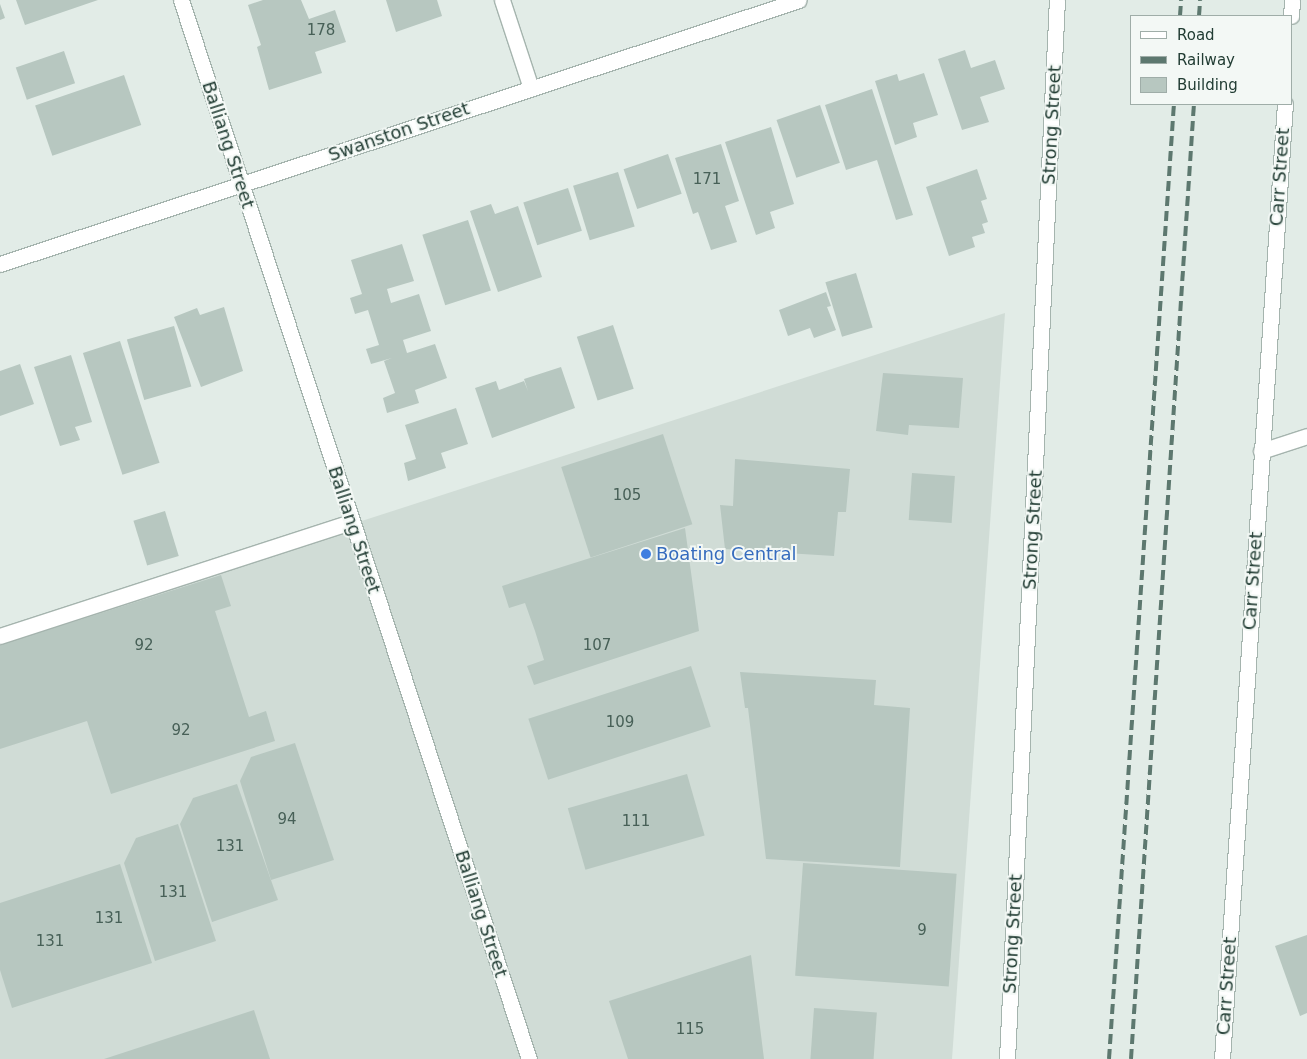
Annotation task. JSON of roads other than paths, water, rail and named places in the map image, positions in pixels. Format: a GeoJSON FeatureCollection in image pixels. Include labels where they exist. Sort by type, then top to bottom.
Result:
{"type":"FeatureCollection","features":[{"type":"Feature","properties":{"kind":"street","name":"Balliang Street"},"geometry":{"type":"LineString","coordinates":[[181,0],[529,1059]]}},
{"type":"Feature","properties":{"kind":"street"},"geometry":{"type":"LineString","coordinates":[[502,0],[531,88]]}},
{"type":"Feature","properties":{"kind":"street","name":"Swanston Street"},"geometry":{"type":"LineString","coordinates":[[0,264],[796,0]]}},
{"type":"Feature","properties":{"kind":"street","name":"Strong Street"},"geometry":{"type":"LineString","coordinates":[[1007,1059],[1057,0]]}},
{"type":"Feature","properties":{"kind":"street"},"geometry":{"type":"LineString","coordinates":[[1291,15],[1292,0]]}},
{"type":"Feature","properties":{"kind":"street","name":"Carr Street"},"geometry":{"type":"LineString","coordinates":[[1222,1059],[1285,105]]}},
{"type":"Feature","properties":{"kind":"street"},"geometry":{"type":"LineString","coordinates":[[1261,451],[1307,436]]}},
{"type":"Feature","properties":{"kind":"street"},"geometry":{"type":"LineString","coordinates":[[0,636],[351,522]]}},
{"type":"Feature","properties":{"kind":"railway"},"geometry":{"type":"LineString","coordinates":[[1180,15],[1181,0]]}},
{"type":"Feature","properties":{"kind":"railway"},"geometry":{"type":"LineString","coordinates":[[1199,15],[1200,0]]}},
{"type":"Feature","properties":{"kind":"railway"},"geometry":{"type":"LineString","coordinates":[[1109,1059],[1174,105]]}},
{"type":"Feature","properties":{"kind":"railway"},"geometry":{"type":"LineString","coordinates":[[1131,1059],[1194,105]]}},
{"type":"Feature","properties":{"kind":"place","name":"Boating Central"},"geometry":{"type":"Point","coordinates":[646,554]}}]}
